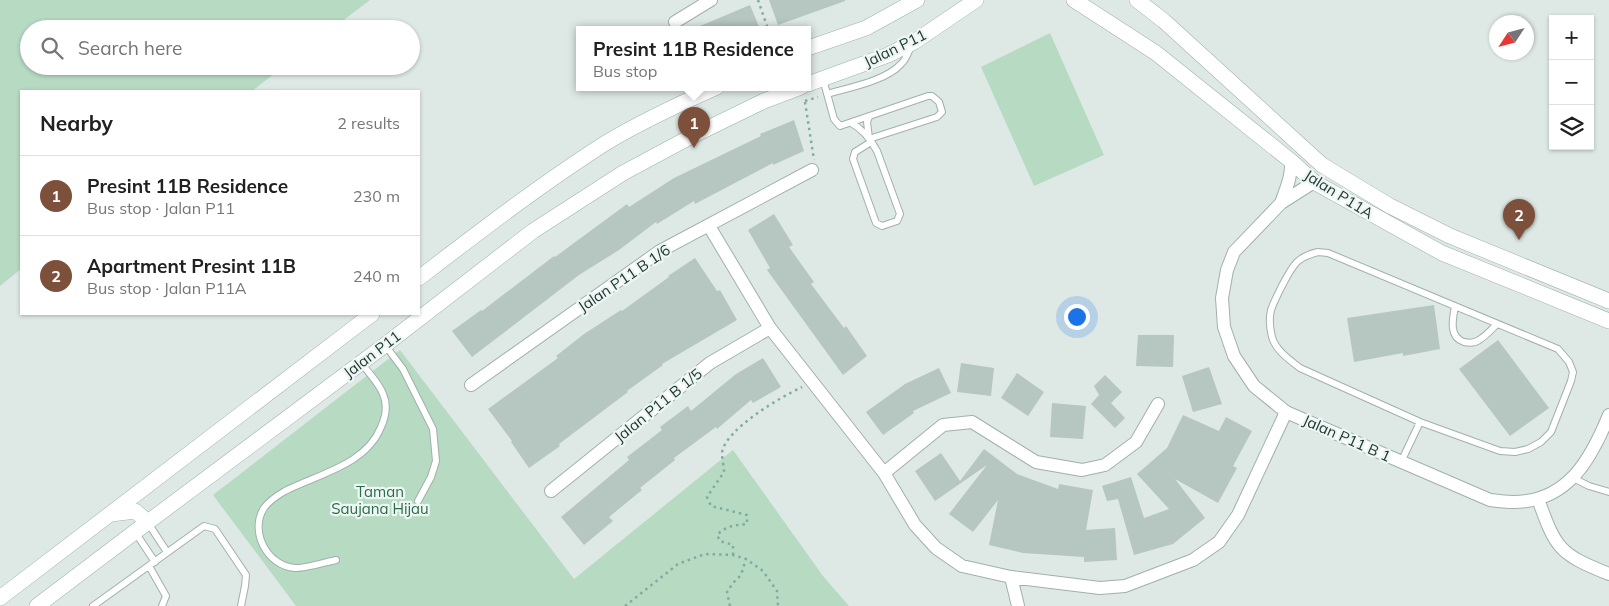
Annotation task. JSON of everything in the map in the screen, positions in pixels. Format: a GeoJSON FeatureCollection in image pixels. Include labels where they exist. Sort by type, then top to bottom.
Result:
{"type":"FeatureCollection","features":[{"type":"Feature","properties":{"kind":"main road","name":"Jalan P11"},"geometry":{"type":"LineString","coordinates":[[811,47],[866,28],[917,0]]}},
{"type":"Feature","properties":{"kind":"main road","name":"Jalan P11"},"geometry":{"type":"LineString","coordinates":[[811,83],[888,55],[914,42],[976,0]]}},
{"type":"Feature","properties":{"kind":"main road","name":"Jalan P11A"},"geometry":{"type":"LineString","coordinates":[[1074,0],[1156,53],[1314,182],[1442,253],[1609,321]]}},
{"type":"Feature","properties":{"kind":"main road","name":"Jalan P11A"},"geometry":{"type":"LineString","coordinates":[[1137,0],[1164,22],[1322,165],[1390,206],[1450,236],[1609,301]]}},
{"type":"Feature","properties":{"kind":"main road"},"geometry":{"type":"LineString","coordinates":[[420,277],[514,206],[605,143],[671,108],[708,91]]}},
{"type":"Feature","properties":{"kind":"main road","name":"Jalan P11"},"geometry":{"type":"LineString","coordinates":[[38,606],[135,531],[386,345],[533,231],[623,173],[692,136],[764,101],[790,91]]}},
{"type":"Feature","properties":{"kind":"main road"},"geometry":{"type":"LineString","coordinates":[[0,598],[371,315]]}},
{"type":"Feature","properties":{"kind":"main road"},"geometry":{"type":"LineString","coordinates":[[135,531],[128,516],[129,510],[139,491]]}},
{"type":"Feature","properties":{"kind":"main road"},"geometry":{"type":"LineString","coordinates":[[107,515],[129,510],[135,511],[148,522]]}},
{"type":"Feature","properties":{"kind":"street"},"geometry":{"type":"LineString","coordinates":[[675,22],[711,0]]}},
{"type":"Feature","properties":{"kind":"street","name":"Jalan P11 B 1"},"geometry":{"type":"LineString","coordinates":[[1282,203],[1291,170],[1290,161]]}},
{"type":"Feature","properties":{"kind":"street","name":"Jalan P11 B 1/6"},"geometry":{"type":"LineString","coordinates":[[471,385],[660,251],[812,170]]}},
{"type":"Feature","properties":{"kind":"street","name":"Jalan P11 B 1"},"geometry":{"type":"LineString","coordinates":[[1314,182],[1282,203],[1234,252],[1222,298],[1224,327],[1234,356],[1254,386],[1286,412],[1490,500],[1514,502],[1538,499],[1556,490],[1573,478],[1598,444],[1609,414]]}},
{"type":"Feature","properties":{"kind":"street"},"geometry":{"type":"LineString","coordinates":[[709,226],[770,328],[884,473],[915,525],[936,548],[962,566],[1011,578],[1100,588],[1124,586],[1193,560],[1219,542],[1238,515],[1286,412]]}},
{"type":"Feature","properties":{"kind":"street","name":"Jalan P11 B 1/5"},"geometry":{"type":"LineString","coordinates":[[551,490],[710,363],[770,328]]}},
{"type":"Feature","properties":{"kind":"street"},"geometry":{"type":"LineString","coordinates":[[884,473],[942,425],[972,422],[1036,462],[1082,470],[1105,465],[1136,442],[1158,404]]}},
{"type":"Feature","properties":{"kind":"street"},"geometry":{"type":"LineString","coordinates":[[1538,499],[1550,533],[1561,550],[1578,562],[1609,574]]}},
{"type":"Feature","properties":{"kind":"street"},"geometry":{"type":"LineString","coordinates":[[1011,578],[1018,606]]}},
{"type":"Feature","properties":{"kind":"lane"},"geometry":{"type":"LineString","coordinates":[[827,94],[878,79],[891,73],[902,64],[914,42]]}},
{"type":"Feature","properties":{"kind":"lane"},"geometry":{"type":"LineString","coordinates":[[823,79],[840,126],[851,124],[928,96],[932,96],[938,102],[942,112],[937,117],[870,140],[855,152],[853,159],[876,223],[882,226],[897,221],[900,214],[877,151],[870,140],[862,130],[851,124]]}},
{"type":"Feature","properties":{"kind":"lane"},"geometry":{"type":"LineString","coordinates":[[869,117],[867,122],[870,140]]}},
{"type":"Feature","properties":{"kind":"lane"},"geometry":{"type":"LineString","coordinates":[[1318,252],[1328,253],[1455,306],[1558,349],[1569,362],[1573,372],[1572,381],[1551,432],[1541,442],[1528,449],[1515,452],[1500,451],[1420,422],[1300,368],[1284,355],[1272,338],[1270,325],[1271,310],[1289,273],[1297,262],[1308,254],[1318,252]]}},
{"type":"Feature","properties":{"kind":"lane"},"geometry":{"type":"LineString","coordinates":[[1455,306],[1452,321],[1454,334],[1460,340],[1469,343],[1478,342],[1497,324]]}},
{"type":"Feature","properties":{"kind":"lane"},"geometry":{"type":"LineString","coordinates":[[386,345],[403,369],[433,429],[436,461],[431,477],[418,501]]}},
{"type":"Feature","properties":{"kind":"lane"},"geometry":{"type":"LineString","coordinates":[[336,560],[295,568],[280,563],[269,555],[259,540],[259,519],[264,507],[278,495],[294,486],[339,468],[360,454],[377,436],[385,417],[386,403],[383,392],[361,363]]}},
{"type":"Feature","properties":{"kind":"lane"},"geometry":{"type":"LineString","coordinates":[[1401,462],[1420,422]]}},
{"type":"Feature","properties":{"kind":"lane"},"geometry":{"type":"LineString","coordinates":[[1573,478],[1589,486],[1609,492]]}},
{"type":"Feature","properties":{"kind":"lane"},"geometry":{"type":"LineString","coordinates":[[148,522],[167,552]]}},
{"type":"Feature","properties":{"kind":"lane"},"geometry":{"type":"LineString","coordinates":[[93,606],[155,562],[198,528],[204,526],[214,529],[246,575],[246,586],[241,606]]}},
{"type":"Feature","properties":{"kind":"lane"},"geometry":{"type":"LineString","coordinates":[[135,531],[155,562]]}},
{"type":"Feature","properties":{"kind":"lane"},"geometry":{"type":"LineString","coordinates":[[149,566],[166,596],[162,606]]}},
{"type":"Feature","properties":{"kind":"path"},"geometry":{"type":"LineString","coordinates":[[758,0],[767,26]]}},
{"type":"Feature","properties":{"kind":"path"},"geometry":{"type":"LineString","coordinates":[[805,102],[815,157],[812,170]]}},
{"type":"Feature","properties":{"kind":"path"},"geometry":{"type":"LineString","coordinates":[[734,555],[733,545],[720,541],[717,535],[728,527],[747,524],[747,515],[711,506],[707,496],[724,472],[722,452],[730,435],[759,412],[774,401],[812,381]]}},
{"type":"Feature","properties":{"kind":"path"},"geometry":{"type":"LineString","coordinates":[[625,606],[678,564],[705,554],[734,555],[746,559],[763,571],[777,591],[778,606]]}},
{"type":"Feature","properties":{"kind":"path"},"geometry":{"type":"LineString","coordinates":[[730,606],[726,592],[732,582],[741,575],[746,559]]}},
{"type":"Feature","properties":{"kind":"green space"},"geometry":{"type":"Polygon","coordinates":[[[0,0],[370,0],[344,20],[20,20],[20,75],[272,75],[253,90],[20,90],[20,270],[0,286],[0,0]]]}},
{"type":"Feature","properties":{"kind":"green space"},"geometry":{"type":"Polygon","coordinates":[[[1050,33],[1104,155],[1034,186],[981,67],[1050,33]]]}},
{"type":"Feature","properties":{"kind":"green space","name":"Taman Saujana Hijau"},"geometry":{"type":"Polygon","coordinates":[[[400,350],[574,579],[733,450],[823,576],[849,606],[296,606],[213,495],[400,350]]]}},
{"type":"Feature","properties":{"kind":"building"},"geometry":{"type":"Polygon","coordinates":[[[769,0],[845,0],[845,1],[778,25],[769,0]]]}},
{"type":"Feature","properties":{"kind":"building"},"geometry":{"type":"Polygon","coordinates":[[[750,5],[759,26],[700,26],[750,5]]]}},
{"type":"Feature","properties":{"kind":"building"},"geometry":{"type":"Polygon","coordinates":[[[794,120],[804,151],[773,165],[773,163],[695,204],[694,201],[657,224],[656,222],[619,250],[579,275],[472,357],[452,331],[627,204],[629,207],[674,178],[761,136],[760,134],[794,120]]]}},
{"type":"Feature","properties":{"kind":"building"},"geometry":{"type":"Polygon","coordinates":[[[774,214],[793,245],[789,247],[814,282],[811,284],[844,328],[846,326],[867,356],[843,375],[767,270],[770,268],[748,230],[774,214]]]}},
{"type":"Feature","properties":{"kind":"building"},"geometry":{"type":"Polygon","coordinates":[[[695,258],[717,291],[720,290],[737,320],[662,364],[559,444],[560,446],[529,468],[488,409],[558,358],[556,356],[584,334],[622,311],[695,258]]]}},
{"type":"Feature","properties":{"kind":"building"},"geometry":{"type":"Polygon","coordinates":[[[1434,305],[1440,349],[1403,356],[1403,353],[1354,362],[1347,318],[1434,305]]]}},
{"type":"Feature","properties":{"kind":"building"},"geometry":{"type":"Polygon","coordinates":[[[1138,335],[1174,335],[1173,367],[1136,366],[1138,335]]]}},
{"type":"Feature","properties":{"kind":"building"},"geometry":{"type":"Polygon","coordinates":[[[1498,340],[1549,408],[1510,436],[1459,369],[1498,340]]]}},
{"type":"Feature","properties":{"kind":"building"},"geometry":{"type":"Polygon","coordinates":[[[763,358],[781,387],[753,403],[751,400],[717,429],[716,427],[674,458],[675,460],[640,488],[642,490],[609,517],[613,521],[584,545],[561,517],[629,460],[627,457],[662,430],[660,427],[688,406],[691,411],[736,374],[763,358]]]}},
{"type":"Feature","properties":{"kind":"building"},"geometry":{"type":"Polygon","coordinates":[[[961,363],[994,368],[991,396],[957,392],[961,363]]]}},
{"type":"Feature","properties":{"kind":"building"},"geometry":{"type":"Polygon","coordinates":[[[1209,367],[1222,404],[1193,412],[1182,376],[1209,367]]]}},
{"type":"Feature","properties":{"kind":"building"},"geometry":{"type":"Polygon","coordinates":[[[939,368],[951,393],[913,411],[914,413],[883,435],[866,412],[905,384],[939,368]]]}},
{"type":"Feature","properties":{"kind":"building"},"geometry":{"type":"Polygon","coordinates":[[[1017,373],[1044,392],[1028,416],[1001,398],[1017,373]]]}},
{"type":"Feature","properties":{"kind":"building"},"geometry":{"type":"Polygon","coordinates":[[[1105,375],[1122,392],[1111,403],[1125,418],[1115,428],[1091,404],[1099,395],[1094,386],[1105,375]]]}},
{"type":"Feature","properties":{"kind":"building"},"geometry":{"type":"Polygon","coordinates":[[[1052,403],[1086,406],[1083,439],[1050,437],[1052,403]]]}},
{"type":"Feature","properties":{"kind":"building"},"geometry":{"type":"Polygon","coordinates":[[[1183,415],[1219,431],[1226,417],[1252,431],[1233,466],[1237,468],[1218,503],[1175,479],[1205,518],[1173,544],[1134,555],[1118,499],[1107,501],[1102,486],[1131,477],[1144,518],[1169,509],[1137,474],[1167,448],[1183,415]]]}},
{"type":"Feature","properties":{"kind":"building"},"geometry":{"type":"Polygon","coordinates":[[[984,449],[1017,474],[1058,489],[1059,484],[1093,490],[1086,530],[1115,528],[1117,560],[1084,562],[1084,557],[1023,553],[989,545],[998,500],[973,532],[949,514],[987,465],[935,501],[915,471],[941,453],[960,481],[984,449]]]}},
{"type":"Feature","properties":{"kind":"place","name":"Presint 11B Residence"},"geometry":{"type":"Point","coordinates":[694,148]}},
{"type":"Feature","properties":{"kind":"place","name":"Apartment Presint 11B"},"geometry":{"type":"Point","coordinates":[1519,240]}}]}
